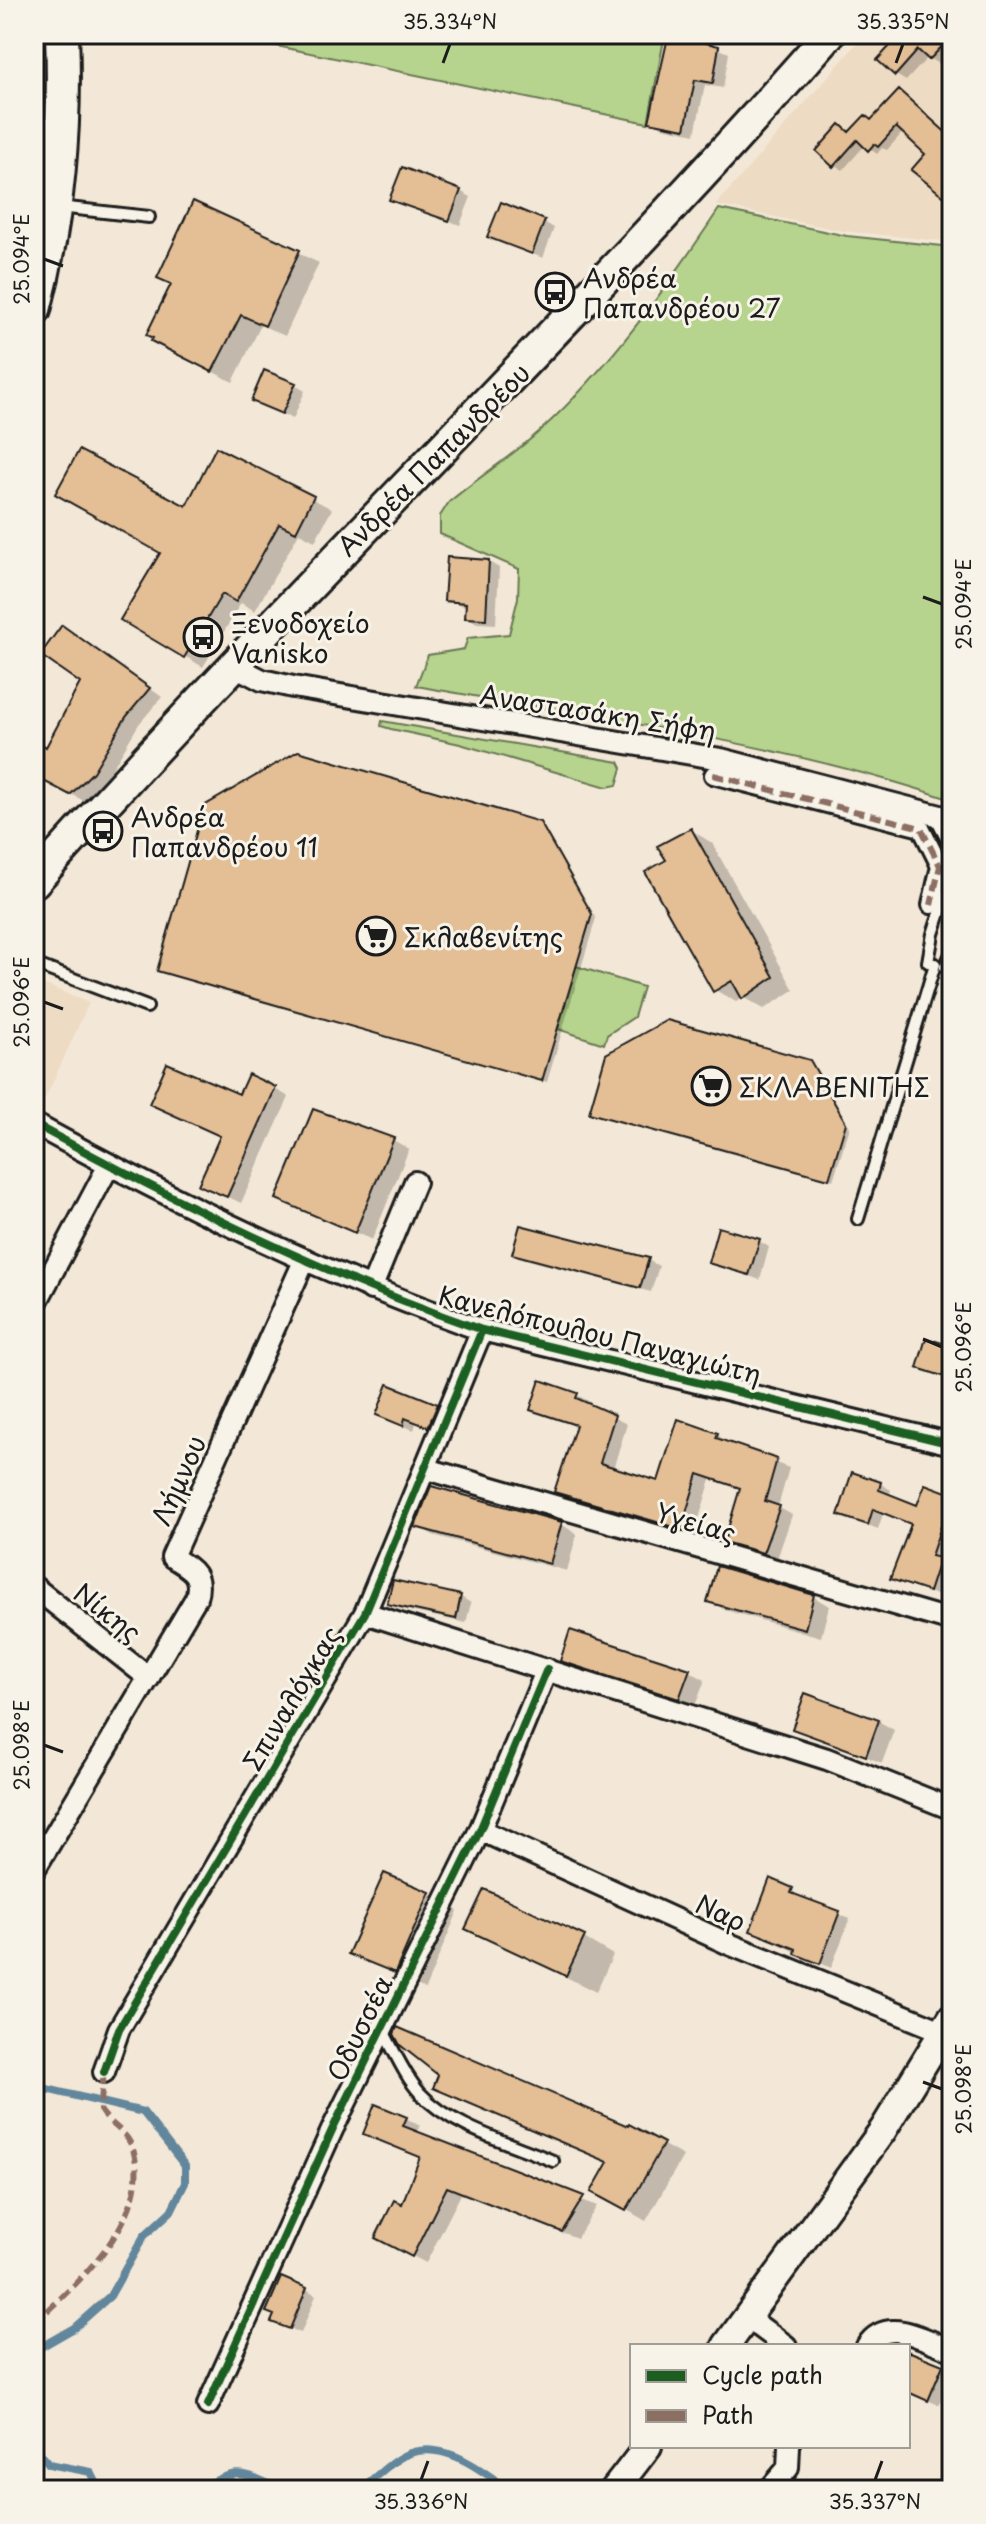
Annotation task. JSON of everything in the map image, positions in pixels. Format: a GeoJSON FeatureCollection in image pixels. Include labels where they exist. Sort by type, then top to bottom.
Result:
{"type":"FeatureCollection","features":[{"type":"Feature","properties":{"kind":"main road"},"geometry":{"type":"LineString","coordinates":[[34,310],[57,207],[63,138],[62,34]]}},
{"type":"Feature","properties":{"kind":"main road","name":"Ανδρέα Παπανδρέου"},"geometry":{"type":"LineString","coordinates":[[34,882],[330,564],[539,351],[829,34]]}},
{"type":"Feature","properties":{"kind":"street","name":"Αναστασάκη Σήφη"},"geometry":{"type":"LineString","coordinates":[[235,666],[262,680],[293,687],[744,763],[942,816]]}},
{"type":"Feature","properties":{"kind":"street"},"geometry":{"type":"LineString","coordinates":[[713,775],[921,828],[940,866],[931,905]]}},
{"type":"Feature","properties":{"kind":"street","name":"Κανελόπουλου Παναγιώτη"},"geometry":{"type":"LineString","coordinates":[[34,1124],[109,1165],[305,1259],[371,1289],[482,1330],[952,1444]]}},
{"type":"Feature","properties":{"kind":"street"},"geometry":{"type":"LineString","coordinates":[[34,1307],[109,1165]]}},
{"type":"Feature","properties":{"kind":"street"},"geometry":{"type":"LineString","coordinates":[[371,1289],[415,1182]]}},
{"type":"Feature","properties":{"kind":"street","name":"Λήμνου"},"geometry":{"type":"LineString","coordinates":[[34,1870],[196,1598],[200,1582],[193,1570],[172,1557],[305,1259]]}},
{"type":"Feature","properties":{"kind":"street","name":"Σπιναλόγκας"},"geometry":{"type":"LineString","coordinates":[[104,2072],[119,2029],[365,1613],[482,1330]]}},
{"type":"Feature","properties":{"kind":"street","name":"Υγείας"},"geometry":{"type":"LineString","coordinates":[[427,1469],[952,1621]]}},
{"type":"Feature","properties":{"kind":"street","name":"Νίκης"},"geometry":{"type":"LineString","coordinates":[[34,1587],[149,1678]]}},
{"type":"Feature","properties":{"kind":"street"},"geometry":{"type":"LineString","coordinates":[[365,1613],[827,1759],[952,1809]]}},
{"type":"Feature","properties":{"kind":"street","name":"Οδυσσέα"},"geometry":{"type":"LineString","coordinates":[[208,2405],[250,2306],[381,2027],[480,1830],[547,1669]]}},
{"type":"Feature","properties":{"kind":"street","name":"Ναρ"},"geometry":{"type":"LineString","coordinates":[[480,1830],[729,1944],[950,2028]]}},
{"type":"Feature","properties":{"kind":"street"},"geometry":{"type":"LineString","coordinates":[[728,2344],[883,2130],[950,2028]]}},
{"type":"Feature","properties":{"kind":"street"},"geometry":{"type":"LineString","coordinates":[[748,2318],[779,2344]]}},
{"type":"Feature","properties":{"kind":"street"},"geometry":{"type":"LineString","coordinates":[[869,2344],[878,2333],[889,2329],[952,2350]]}},
{"type":"Feature","properties":{"kind":"street"},"geometry":{"type":"LineString","coordinates":[[614,2490],[646,2448]]}},
{"type":"Feature","properties":{"kind":"street"},"geometry":{"type":"LineString","coordinates":[[788,2468],[789,2448]]}},
{"type":"Feature","properties":{"kind":"street"},"geometry":{"type":"LineString","coordinates":[[769,2490],[801,2448]]}},
{"type":"Feature","properties":{"kind":"lane"},"geometry":{"type":"LineString","coordinates":[[57,207],[149,217]]}},
{"type":"Feature","properties":{"kind":"lane"},"geometry":{"type":"LineString","coordinates":[[942,816],[952,849]]}},
{"type":"Feature","properties":{"kind":"lane"},"geometry":{"type":"LineString","coordinates":[[858,1219],[936,964],[933,934],[952,877]]}},
{"type":"Feature","properties":{"kind":"lane"},"geometry":{"type":"LineString","coordinates":[[936,964],[952,952]]}},
{"type":"Feature","properties":{"kind":"lane"},"geometry":{"type":"LineString","coordinates":[[34,964],[147,1007]]}},
{"type":"Feature","properties":{"kind":"lane"},"geometry":{"type":"LineString","coordinates":[[381,2027],[417,2090],[429,2102],[450,2116],[553,2161]]}},
{"type":"Feature","properties":{"kind":"shaded area"},"geometry":{"type":"Polygon","coordinates":[[[865,34],[952,34],[952,242],[843,231],[716,205],[865,34]]]}},
{"type":"Feature","properties":{"kind":"shaded area"},"geometry":{"type":"Polygon","coordinates":[[[34,980],[89,1003],[41,1108],[34,1104],[34,980]]]}},
{"type":"Feature","properties":{"kind":"green space"},"geometry":{"type":"Polygon","coordinates":[[[218,34],[665,34],[648,123],[218,34]]]}},
{"type":"Feature","properties":{"kind":"green space"},"geometry":{"type":"Polygon","coordinates":[[[719,209],[847,236],[952,247],[952,800],[821,762],[754,747],[416,686],[428,655],[464,649],[468,638],[509,634],[518,598],[519,569],[440,534],[440,516],[449,502],[530,440],[591,380],[658,297],[719,209]]]}},
{"type":"Feature","properties":{"kind":"green space"},"geometry":{"type":"Polygon","coordinates":[[[382,721],[619,762],[622,768],[617,785],[607,787],[460,744],[391,729],[381,726],[382,721]]]}},
{"type":"Feature","properties":{"kind":"green space"},"geometry":{"type":"Polygon","coordinates":[[[576,966],[643,987],[634,1017],[607,1035],[604,1044],[558,1029],[576,966]]]}},
{"type":"Feature","properties":{"kind":"building"},"geometry":{"type":"Polygon","coordinates":[[[676,34],[703,34],[702,42],[719,46],[713,83],[695,80],[685,129],[649,122],[668,37],[675,38],[676,34]]]}},
{"type":"Feature","properties":{"kind":"building"},"geometry":{"type":"Polygon","coordinates":[[[901,34],[952,36],[929,60],[918,50],[895,76],[877,60],[901,34]]]}},
{"type":"Feature","properties":{"kind":"building"},"geometry":{"type":"Polygon","coordinates":[[[899,90],[952,138],[952,203],[911,170],[925,154],[896,127],[878,147],[874,144],[868,151],[857,140],[833,167],[816,151],[840,124],[849,132],[865,115],[871,120],[899,90]]]}},
{"type":"Feature","properties":{"kind":"building"},"geometry":{"type":"Polygon","coordinates":[[[402,167],[461,190],[449,221],[389,200],[402,167]]]}},
{"type":"Feature","properties":{"kind":"building"},"geometry":{"type":"Polygon","coordinates":[[[193,201],[300,250],[265,326],[241,315],[212,372],[151,341],[153,338],[146,335],[171,284],[157,278],[193,201]]]}},
{"type":"Feature","properties":{"kind":"building"},"geometry":{"type":"Polygon","coordinates":[[[501,202],[545,220],[532,254],[487,237],[501,202]]]}},
{"type":"Feature","properties":{"kind":"building"},"geometry":{"type":"Polygon","coordinates":[[[264,370],[296,383],[282,414],[251,401],[264,370]]]}},
{"type":"Feature","properties":{"kind":"building"},"geometry":{"type":"Polygon","coordinates":[[[216,447],[314,496],[296,532],[279,524],[236,602],[222,594],[184,658],[120,620],[160,553],[55,494],[79,450],[186,506],[216,447]]]}},
{"type":"Feature","properties":{"kind":"building"},"geometry":{"type":"Polygon","coordinates":[[[447,557],[489,560],[486,619],[465,618],[466,603],[444,601],[447,557]]]}},
{"type":"Feature","properties":{"kind":"building"},"geometry":{"type":"Polygon","coordinates":[[[62,625],[150,688],[126,717],[93,772],[70,795],[34,776],[34,739],[46,747],[80,683],[40,655],[62,625]]]}},
{"type":"Feature","properties":{"kind":"building","name":"Σκλαβενίτης"},"geometry":{"type":"Polygon","coordinates":[[[298,751],[540,822],[592,914],[542,1081],[157,971],[204,806],[298,751]]]}},
{"type":"Feature","properties":{"kind":"building"},"geometry":{"type":"Polygon","coordinates":[[[691,828],[774,977],[742,999],[732,981],[713,992],[645,872],[666,860],[657,846],[691,828]]]}},
{"type":"Feature","properties":{"kind":"building","name":"ΣΚΛΑΒΕΝΙΤΗΣ"},"geometry":{"type":"Polygon","coordinates":[[[667,1020],[810,1060],[846,1123],[829,1179],[589,1113],[606,1054],[667,1020]]]}},
{"type":"Feature","properties":{"kind":"building"},"geometry":{"type":"Polygon","coordinates":[[[167,1063],[239,1094],[248,1074],[276,1087],[227,1197],[198,1185],[220,1136],[149,1104],[167,1063]]]}},
{"type":"Feature","properties":{"kind":"building"},"geometry":{"type":"Polygon","coordinates":[[[313,1109],[394,1138],[355,1233],[276,1199],[313,1109]]]}},
{"type":"Feature","properties":{"kind":"building"},"geometry":{"type":"Polygon","coordinates":[[[520,1225],[649,1258],[640,1288],[512,1254],[520,1225]]]}},
{"type":"Feature","properties":{"kind":"building"},"geometry":{"type":"Polygon","coordinates":[[[718,1227],[760,1239],[749,1275],[708,1263],[718,1227]]]}},
{"type":"Feature","properties":{"kind":"building"},"geometry":{"type":"Polygon","coordinates":[[[926,1338],[952,1346],[952,1379],[917,1368],[926,1338]]]}},
{"type":"Feature","properties":{"kind":"building"},"geometry":{"type":"Polygon","coordinates":[[[540,1380],[578,1393],[576,1398],[615,1415],[600,1463],[658,1481],[678,1419],[718,1433],[716,1438],[777,1459],[765,1501],[780,1506],[763,1553],[724,1542],[740,1488],[698,1474],[681,1529],[554,1492],[576,1425],[530,1410],[540,1380]]]}},
{"type":"Feature","properties":{"kind":"building"},"geometry":{"type":"Polygon","coordinates":[[[388,1384],[438,1404],[428,1427],[405,1418],[403,1426],[376,1415],[388,1384]]]}},
{"type":"Feature","properties":{"kind":"building"},"geometry":{"type":"Polygon","coordinates":[[[852,1472],[881,1482],[879,1490],[917,1505],[925,1484],[952,1494],[931,1556],[940,1558],[929,1592],[890,1579],[911,1524],[873,1509],[868,1525],[838,1515],[852,1472]]]}},
{"type":"Feature","properties":{"kind":"building"},"geometry":{"type":"Polygon","coordinates":[[[431,1486],[562,1522],[550,1564],[415,1527],[431,1486]]]}},
{"type":"Feature","properties":{"kind":"building"},"geometry":{"type":"Polygon","coordinates":[[[717,1566],[814,1595],[805,1629],[707,1602],[717,1566]]]}},
{"type":"Feature","properties":{"kind":"building"},"geometry":{"type":"Polygon","coordinates":[[[393,1580],[461,1595],[456,1619],[387,1604],[393,1580]]]}},
{"type":"Feature","properties":{"kind":"building"},"geometry":{"type":"Polygon","coordinates":[[[570,1630],[690,1669],[679,1699],[560,1661],[570,1630]]]}},
{"type":"Feature","properties":{"kind":"building"},"geometry":{"type":"Polygon","coordinates":[[[805,1693],[879,1720],[866,1756],[792,1729],[805,1693]]]}},
{"type":"Feature","properties":{"kind":"building"},"geometry":{"type":"Polygon","coordinates":[[[384,1873],[430,1892],[395,1973],[348,1954],[384,1873]]]}},
{"type":"Feature","properties":{"kind":"building"},"geometry":{"type":"Polygon","coordinates":[[[770,1878],[793,1888],[791,1893],[840,1911],[820,1964],[795,1954],[796,1949],[750,1931],[770,1878]]]}},
{"type":"Feature","properties":{"kind":"building"},"geometry":{"type":"Polygon","coordinates":[[[484,1889],[585,1936],[566,1976],[465,1929],[484,1889]]]}},
{"type":"Feature","properties":{"kind":"building"},"geometry":{"type":"Polygon","coordinates":[[[397,2027],[629,2124],[664,2143],[626,2211],[591,2192],[608,2162],[433,2088],[438,2075],[400,2045],[394,2034],[397,2027]]]}},
{"type":"Feature","properties":{"kind":"building"},"geometry":{"type":"Polygon","coordinates":[[[375,2104],[407,2117],[403,2126],[584,2196],[562,2232],[447,2187],[412,2257],[375,2238],[394,2200],[402,2204],[420,2157],[363,2134],[375,2104]]]}},
{"type":"Feature","properties":{"kind":"building"},"geometry":{"type":"Polygon","coordinates":[[[281,2277],[307,2288],[290,2329],[271,2322],[274,2315],[266,2312],[281,2277]]]}},
{"type":"Feature","properties":{"kind":"building"},"geometry":{"type":"Polygon","coordinates":[[[910,2352],[943,2365],[928,2401],[910,2393],[910,2352]]]}},
{"type":"Feature","properties":{"kind":"waterway"},"geometry":{"type":"LineString","coordinates":[[34,2086],[143,2112],[185,2166],[185,2183],[171,2211],[144,2236],[110,2296],[74,2328],[34,2351]]}},
{"type":"Feature","properties":{"kind":"waterway"},"geometry":{"type":"LineString","coordinates":[[34,2446],[49,2464],[91,2472],[100,2490]]}},
{"type":"Feature","properties":{"kind":"waterway"},"geometry":{"type":"LineString","coordinates":[[358,2490],[403,2456],[431,2450],[459,2458],[509,2490]]}},
{"type":"Feature","properties":{"kind":"waterway"},"geometry":{"type":"LineString","coordinates":[[198,2490],[224,2477],[240,2474],[283,2490]]}},
{"type":"Feature","properties":{"kind":"marked path"},"geometry":{"type":"LineString","coordinates":[[713,775],[921,828],[940,866],[931,905]]}},
{"type":"Feature","properties":{"kind":"marked path"},"geometry":{"type":"LineString","coordinates":[[34,2323],[89,2270],[121,2225],[131,2202],[136,2177],[134,2153],[128,2139],[100,2110],[104,2072]]}},
{"type":"Feature","properties":{"kind":"cycle path"},"geometry":{"type":"LineString","coordinates":[[34,1124],[143,1182],[310,1262],[482,1330],[952,1444]]}},
{"type":"Feature","properties":{"kind":"cycle path"},"geometry":{"type":"LineString","coordinates":[[104,2072],[119,2029],[365,1613],[482,1330]]}},
{"type":"Feature","properties":{"kind":"cycle path"},"geometry":{"type":"LineString","coordinates":[[208,2405],[333,2128],[480,1830],[547,1669]]}},
{"type":"Feature","properties":{"kind":"place","name":"Ανδρέα Παπανδρέου 27"},"geometry":{"type":"Point","coordinates":[555,292]}},
{"type":"Feature","properties":{"kind":"place","name":"Ξενοδοχείο Vanisko"},"geometry":{"type":"Point","coordinates":[203,637]}},
{"type":"Feature","properties":{"kind":"place","name":"Ανδρέα Παπανδρέου 11"},"geometry":{"type":"Point","coordinates":[103,831]}},
{"type":"Feature","properties":{"kind":"place","name":"Σκλαβενίτης"},"geometry":{"type":"Point","coordinates":[376,936]}},
{"type":"Feature","properties":{"kind":"place","name":"ΣΚΛΑΒΕΝΙΤΗΣ"},"geometry":{"type":"Point","coordinates":[711,1086]}}]}
